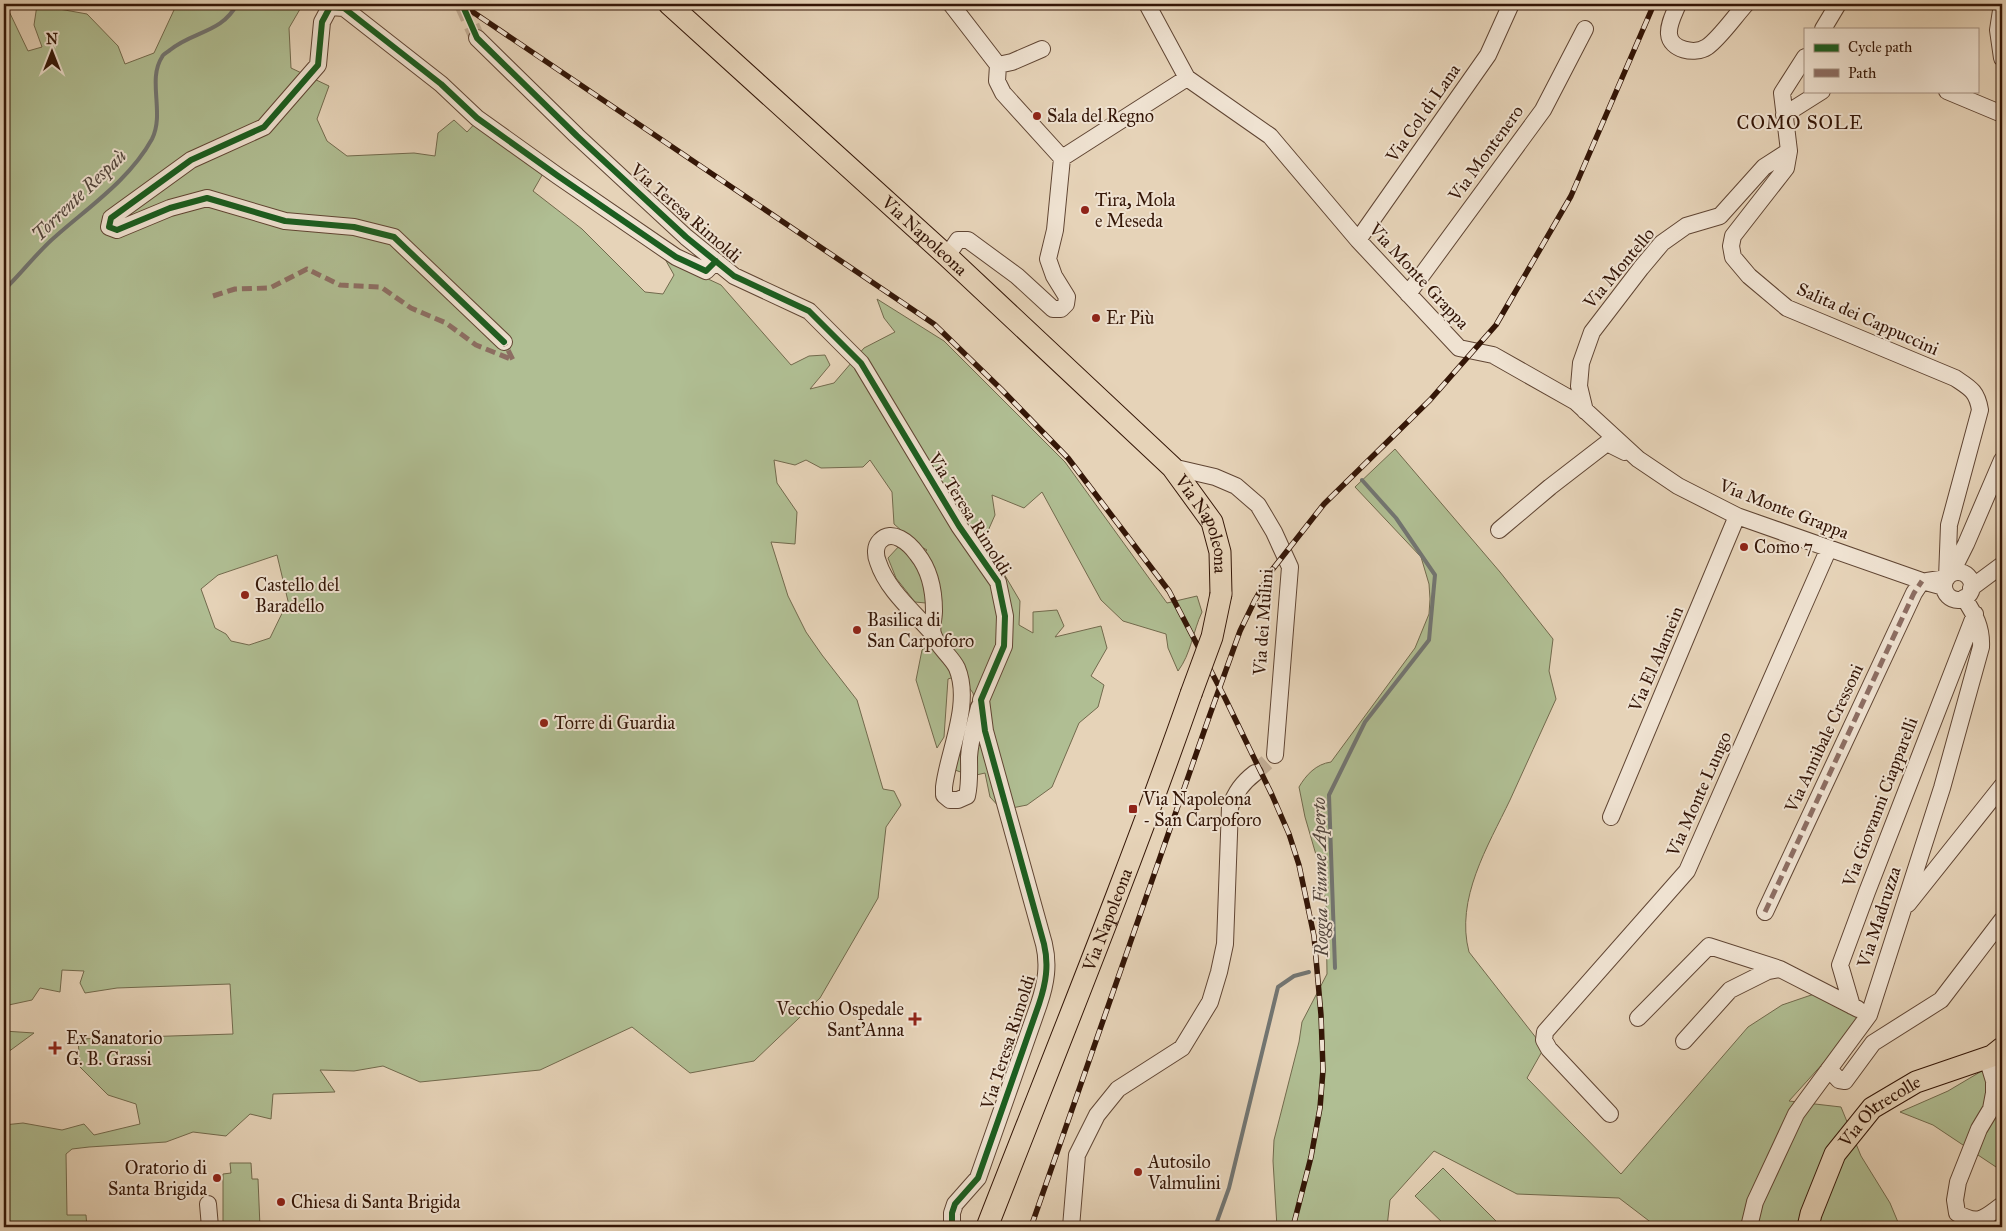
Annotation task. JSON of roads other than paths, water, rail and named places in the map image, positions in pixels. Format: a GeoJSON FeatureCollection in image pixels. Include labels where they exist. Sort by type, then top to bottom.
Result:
{"type":"FeatureCollection","features":[{"type":"Feature","properties":{"kind":"main road","name":"Via Napoleona"},"geometry":{"type":"LineString","coordinates":[[669,4],[947,256],[1172,467],[1212,522],[1220,552],[1221,594],[1212,637],[1161,778],[987,1227]]}},
{"type":"Feature","properties":{"kind":"main road","name":"Via Oltrecolle"},"geometry":{"type":"LineString","coordinates":[[1808,1227],[1835,1154],[1872,1108],[1916,1082],[1994,1053]]}},
{"type":"Feature","properties":{"kind":"street"},"geometry":{"type":"LineString","coordinates":[[947,256],[958,240],[968,240],[1017,276],[1050,307],[1057,310],[1066,304],[1067,297],[1054,276],[1048,259],[1055,230],[1062,158],[1003,93],[997,81],[998,64],[951,4]]}},
{"type":"Feature","properties":{"kind":"street"},"geometry":{"type":"LineString","coordinates":[[1062,158],[1187,78],[1147,4]]}},
{"type":"Feature","properties":{"kind":"street","name":"Via Col di Lana"},"geometry":{"type":"LineString","coordinates":[[1358,240],[1488,54],[1511,4]]}},
{"type":"Feature","properties":{"kind":"street"},"geometry":{"type":"LineString","coordinates":[[1678,4],[1669,29],[1672,41],[1680,48],[1687,50],[1702,50],[1709,46],[1746,4]]}},
{"type":"Feature","properties":{"kind":"street"},"geometry":{"type":"LineString","coordinates":[[1824,28],[1838,4]]}},
{"type":"Feature","properties":{"kind":"street"},"geometry":{"type":"LineString","coordinates":[[2002,4],[1998,30],[2002,58]]}},
{"type":"Feature","properties":{"kind":"street"},"geometry":{"type":"LineString","coordinates":[[504,342],[394,238],[354,227],[285,221],[207,198],[170,208],[116,230],[109,227],[111,218],[191,160],[264,127],[318,65],[322,22],[330,7],[344,8],[441,84],[477,118],[676,257],[706,271],[716,261]]}},
{"type":"Feature","properties":{"kind":"street","name":"Via Montenero"},"geometry":{"type":"LineString","coordinates":[[1408,294],[1543,110],[1585,29]]}},
{"type":"Feature","properties":{"kind":"street","name":"Via Teresa Rimoldi"},"geometry":{"type":"LineString","coordinates":[[477,38],[686,238],[734,276],[809,311],[861,363],[959,526],[998,582],[1005,616],[1004,646],[981,700],[985,732],[1039,926],[1046,953],[1047,966],[1044,988],[1039,1004],[978,1178],[955,1204],[952,1213],[952,1227]]}},
{"type":"Feature","properties":{"kind":"street"},"geometry":{"type":"LineString","coordinates":[[998,64],[1012,62],[1042,49]]}},
{"type":"Feature","properties":{"kind":"street","name":"Salita dei Cappuccini"},"geometry":{"type":"LineString","coordinates":[[1804,59],[1782,92],[1789,151],[1786,168],[1733,236],[1731,246],[1733,257],[1750,276],[1787,308],[1955,378],[1971,389],[1978,397],[1980,410],[1949,525],[1947,580]]}},
{"type":"Feature","properties":{"kind":"street","name":"Via Monte Grappa"},"geometry":{"type":"LineString","coordinates":[[1187,78],[1270,136],[1358,240],[1458,348],[1493,355],[1576,402],[1638,460],[1678,486],[1737,516],[1922,581]]}},
{"type":"Feature","properties":{"kind":"street"},"geometry":{"type":"LineString","coordinates":[[1784,114],[1820,92]]}},
{"type":"Feature","properties":{"kind":"street"},"geometry":{"type":"LineString","coordinates":[[1950,92],[2002,114]]}},
{"type":"Feature","properties":{"kind":"street","name":"Via Montello"},"geometry":{"type":"LineString","coordinates":[[1585,411],[1579,386],[1581,363],[1592,332],[1641,268],[1662,243],[1686,226],[1720,216],[1764,167],[1789,151]]}},
{"type":"Feature","properties":{"kind":"street"},"geometry":{"type":"LineString","coordinates":[[1499,530],[1607,443],[1638,460]]}},
{"type":"Feature","properties":{"kind":"street"},"geometry":{"type":"LineString","coordinates":[[2002,460],[1966,544],[1947,580],[1948,595],[1952,598],[1960,599],[1968,587],[2002,565]]}},
{"type":"Feature","properties":{"kind":"street","name":"Via dei Mulini"},"geometry":{"type":"LineString","coordinates":[[1172,467],[1215,477],[1236,486],[1258,505],[1274,532],[1290,567],[1274,755]]}},
{"type":"Feature","properties":{"kind":"street","name":"Via El Alamein"},"geometry":{"type":"LineString","coordinates":[[1611,817],[1737,516]]}},
{"type":"Feature","properties":{"kind":"street"},"geometry":{"type":"LineString","coordinates":[[933,634],[933,597],[926,569],[915,551],[903,540],[889,535],[885,536],[877,544],[876,552],[877,562],[884,576],[903,601],[933,634],[957,668],[961,684],[961,712],[944,787],[944,795],[950,800],[958,800],[967,796],[970,782],[969,756],[972,733],[981,700]]}},
{"type":"Feature","properties":{"kind":"street"},"geometry":{"type":"LineString","coordinates":[[1966,544],[1968,587]]}},
{"type":"Feature","properties":{"kind":"street","name":"Via Monte Lungo"},"geometry":{"type":"LineString","coordinates":[[1610,1114],[1549,1049],[1544,1040],[1544,1032],[1686,870],[1829,548]]}},
{"type":"Feature","properties":{"kind":"street"},"geometry":{"type":"LineString","coordinates":[[1922,581],[1947,580],[1963,573],[1968,587]]}},
{"type":"Feature","properties":{"kind":"street","name":"Via Annibale Cressoni"},"geometry":{"type":"LineString","coordinates":[[1765,912],[1914,593],[1922,581]]}},
{"type":"Feature","properties":{"kind":"street","name":"Via Madruzza"},"geometry":{"type":"LineString","coordinates":[[1749,1227],[1755,1202],[1796,1114],[1869,1015],[1942,788],[1981,647],[1981,630],[1968,587]]}},
{"type":"Feature","properties":{"kind":"street","name":"Via Giovanni Ciapparelli"},"geometry":{"type":"LineString","coordinates":[[1852,1006],[1840,965],[1975,614]]}},
{"type":"Feature","properties":{"kind":"street"},"geometry":{"type":"LineString","coordinates":[[1072,1227],[1077,1155],[1097,1115],[1118,1089],[1182,1048],[1210,1002],[1225,944],[1230,807],[1235,794],[1243,782],[1254,773]]}},
{"type":"Feature","properties":{"kind":"street"},"geometry":{"type":"LineString","coordinates":[[1902,912],[2002,786]]}},
{"type":"Feature","properties":{"kind":"street"},"geometry":{"type":"LineString","coordinates":[[1829,1069],[1840,1080],[1845,1081],[1873,1043],[1941,1000],[2002,920]]}},
{"type":"Feature","properties":{"kind":"street"},"geometry":{"type":"LineString","coordinates":[[1638,1018],[1709,946],[1780,969],[1869,1015]]}},
{"type":"Feature","properties":{"kind":"street"},"geometry":{"type":"LineString","coordinates":[[1684,1041],[1730,990],[1768,971],[1780,969]]}},
{"type":"Feature","properties":{"kind":"street"},"geometry":{"type":"LineString","coordinates":[[1994,1053],[1994,1093],[1991,1109],[1979,1129],[1958,1182],[1955,1200],[1957,1212],[1969,1220],[1982,1220],[2002,1205]]}},
{"type":"Feature","properties":{"kind":"street"},"geometry":{"type":"LineString","coordinates":[[208,1204],[210,1227]]}},
{"type":"Feature","properties":{"kind":"waterway","name":"Torrente Respaù"},"geometry":{"type":"LineString","coordinates":[[4,290],[49,242],[96,203],[121,179],[143,153],[156,129],[156,76],[158,66],[164,54],[223,21],[231,14],[237,4]]}},
{"type":"Feature","properties":{"kind":"waterway","name":"Roggia Fiume Aperto"},"geometry":{"type":"LineString","coordinates":[[1335,968],[1329,795],[1365,722],[1429,640],[1435,575],[1396,518],[1362,480]]}},
{"type":"Feature","properties":{"kind":"waterway","name":"Roggia Fiume Aperto"},"geometry":{"type":"LineString","coordinates":[[1215,1227],[1229,1188],[1278,987],[1294,976],[1309,972]]}},
{"type":"Feature","properties":{"kind":"tunnel"},"geometry":{"type":"LineString","coordinates":[[462,4],[477,38]]}},
{"type":"Feature","properties":{"kind":"tunnel"},"geometry":{"type":"LineString","coordinates":[[1255,773],[1275,755]]}},
{"type":"Feature","properties":{"kind":"railway"},"geometry":{"type":"LineString","coordinates":[[461,4],[934,324],[1068,458],[1169,591],[1225,698],[1289,834],[1299,865],[1314,936],[1321,1015],[1323,1070],[1320,1108],[1311,1157],[1293,1227]]}},
{"type":"Feature","properties":{"kind":"railway"},"geometry":{"type":"LineString","coordinates":[[1031,1227],[1208,720],[1240,631],[1255,600],[1272,570],[1324,504],[1430,400],[1496,325],[1571,196],[1654,4]]}},
{"type":"Feature","properties":{"kind":"place","name":"Sala del Regno"},"geometry":{"type":"Point","coordinates":[1037,116]}},
{"type":"Feature","properties":{"kind":"place","name":"Tira, Mola e Meseda"},"geometry":{"type":"Point","coordinates":[1085,210]}},
{"type":"Feature","properties":{"kind":"place","name":"Er Più"},"geometry":{"type":"Point","coordinates":[1096,318]}},
{"type":"Feature","properties":{"kind":"place","name":"Como 7"},"geometry":{"type":"Point","coordinates":[1744,547]}},
{"type":"Feature","properties":{"kind":"place","name":"Castello del Baradello"},"geometry":{"type":"Point","coordinates":[245,595]}},
{"type":"Feature","properties":{"kind":"place","name":"Basilica di San Carpoforo"},"geometry":{"type":"Point","coordinates":[857,630]}},
{"type":"Feature","properties":{"kind":"place","name":"Torre di Guardia"},"geometry":{"type":"Point","coordinates":[544,723]}},
{"type":"Feature","properties":{"kind":"place","name":"Via Napoleona - San Carpoforo"},"geometry":{"type":"Point","coordinates":[1133,809]}},
{"type":"Feature","properties":{"kind":"place","name":"Vecchio Ospedale Sant'Anna"},"geometry":{"type":"Point","coordinates":[915,1019]}},
{"type":"Feature","properties":{"kind":"place","name":"Ex Sanatorio G. B. Grassi"},"geometry":{"type":"Point","coordinates":[55,1048]}},
{"type":"Feature","properties":{"kind":"place","name":"Autosilo Valmulini"},"geometry":{"type":"Point","coordinates":[1138,1172]}},
{"type":"Feature","properties":{"kind":"place","name":"Oratorio di Santa Brigida"},"geometry":{"type":"Point","coordinates":[217,1178]}},
{"type":"Feature","properties":{"kind":"place","name":"Chiesa di Santa Brigida"},"geometry":{"type":"Point","coordinates":[281,1202]}},
{"type":"Feature","properties":{"kind":"district","name":"COMO SOLE"},"geometry":{"type":"Point","coordinates":[1800,122]}}]}
